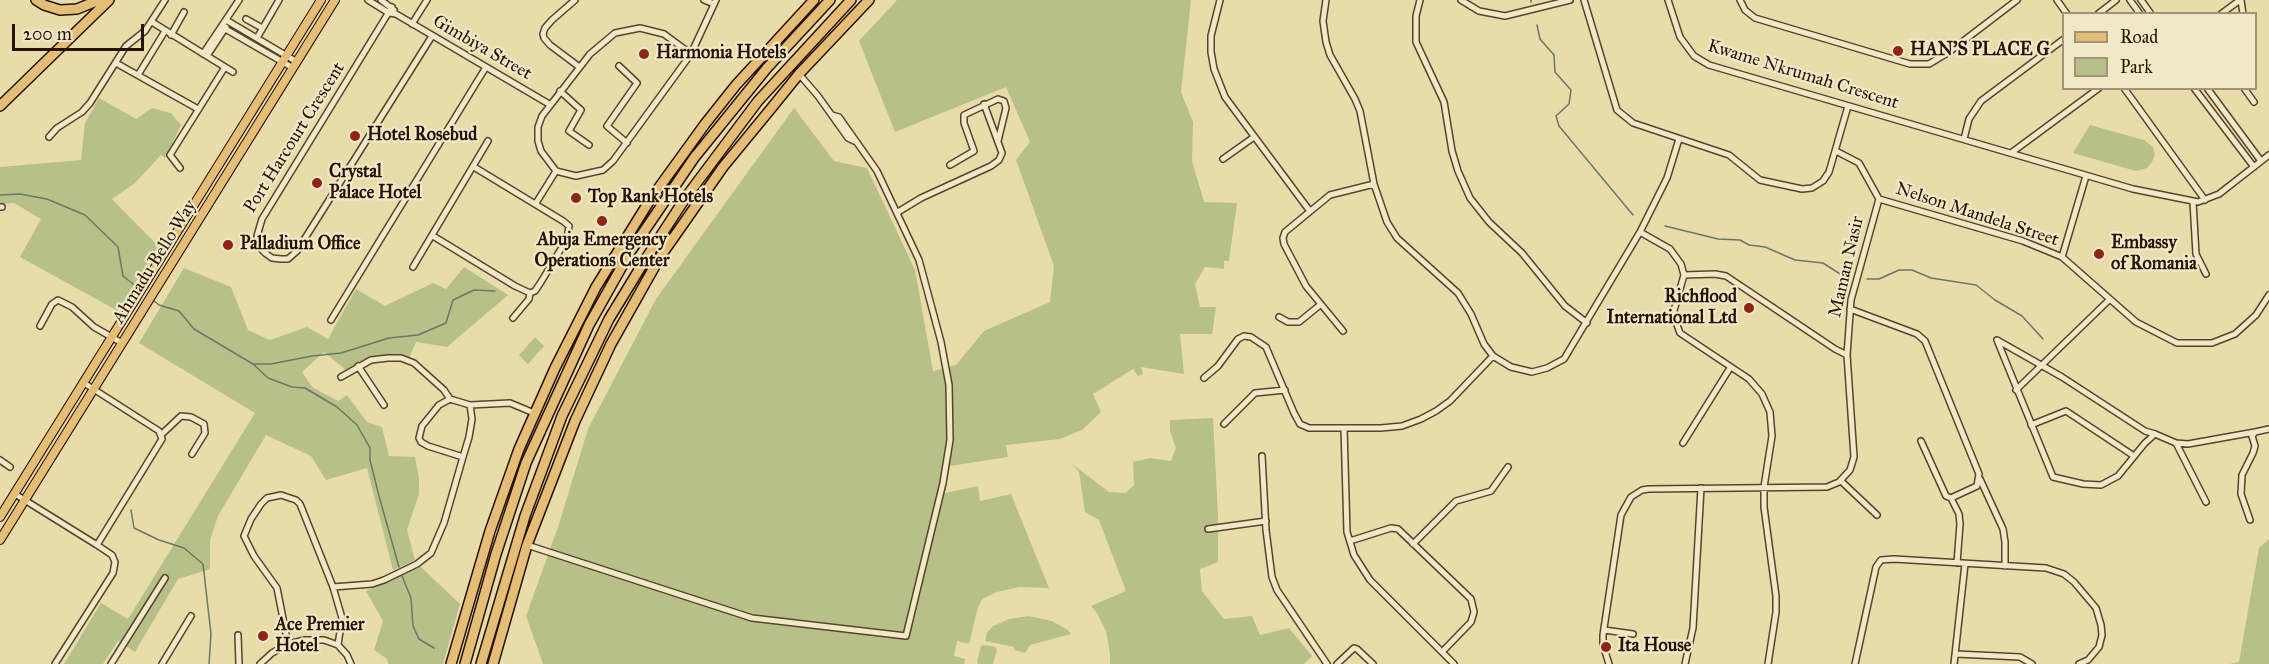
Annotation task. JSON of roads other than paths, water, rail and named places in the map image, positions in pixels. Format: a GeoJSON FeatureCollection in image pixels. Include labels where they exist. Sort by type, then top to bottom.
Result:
{"type":"FeatureCollection","features":[{"type":"Feature","properties":{"kind":"highway"},"geometry":{"type":"LineString","coordinates":[[36,0],[60,10],[77,9],[99,0]]}},
{"type":"Feature","properties":{"kind":"highway"},"geometry":{"type":"LineString","coordinates":[[0,106],[109,0]]}},
{"type":"Feature","properties":{"kind":"highway"},"geometry":{"type":"LineString","coordinates":[[452,664],[490,531],[534,413],[596,287],[650,200],[705,124],[748,71],[814,0]]}},
{"type":"Feature","properties":{"kind":"highway"},"geometry":{"type":"LineString","coordinates":[[465,664],[496,554],[526,463],[589,325],[655,213],[694,158],[767,68],[830,0]]}},
{"type":"Feature","properties":{"kind":"highway"},"geometry":{"type":"LineString","coordinates":[[481,664],[525,516],[562,416],[609,319],[686,197],[758,101],[851,0]]}},
{"type":"Feature","properties":{"kind":"highway"},"geometry":{"type":"LineString","coordinates":[[493,664],[527,545],[575,421],[611,344],[660,257],[723,167],[800,74],[869,0]]}},
{"type":"Feature","properties":{"kind":"highway"},"geometry":{"type":"LineString","coordinates":[[694,158],[705,124]]}},
{"type":"Feature","properties":{"kind":"highway"},"geometry":{"type":"LineString","coordinates":[[686,197],[723,167]]}},
{"type":"Feature","properties":{"kind":"highway"},"geometry":{"type":"LineString","coordinates":[[596,287],[620,271]]}},
{"type":"Feature","properties":{"kind":"highway"},"geometry":{"type":"LineString","coordinates":[[575,421],[588,362]]}},
{"type":"Feature","properties":{"kind":"main road","name":"Ahmadu Bello Way"},"geometry":{"type":"LineString","coordinates":[[0,517],[321,0]]}},
{"type":"Feature","properties":{"kind":"main road","name":"Ahmadu Bello Way"},"geometry":{"type":"LineString","coordinates":[[0,540],[335,0]]}},
{"type":"Feature","properties":{"kind":"street"},"geometry":{"type":"LineString","coordinates":[[49,136],[90,104],[126,46],[145,31],[165,0]]}},
{"type":"Feature","properties":{"kind":"street"},"geometry":{"type":"LineString","coordinates":[[205,55],[239,0]]}},
{"type":"Feature","properties":{"kind":"street"},"geometry":{"type":"LineString","coordinates":[[257,38],[279,0]]}},
{"type":"Feature","properties":{"kind":"street","name":"Gimbiya Street"},"geometry":{"type":"LineString","coordinates":[[368,0],[393,11],[549,104]]}},
{"type":"Feature","properties":{"kind":"street"},"geometry":{"type":"LineString","coordinates":[[381,0],[393,11]]}},
{"type":"Feature","properties":{"kind":"street"},"geometry":{"type":"LineString","coordinates":[[412,24],[427,0]]}},
{"type":"Feature","properties":{"kind":"street"},"geometry":{"type":"LineString","coordinates":[[575,0],[552,20],[543,34],[550,45],[578,66]]}},
{"type":"Feature","properties":{"kind":"street"},"geometry":{"type":"LineString","coordinates":[[691,54],[664,34],[651,29],[628,29],[615,33],[605,40],[578,66],[542,116],[537,134],[541,151],[555,171],[576,176],[603,170],[613,162],[691,54],[715,2],[704,0]]}},
{"type":"Feature","properties":{"kind":"street"},"geometry":{"type":"LineString","coordinates":[[1220,0],[1211,36],[1212,61],[1229,104],[1310,210]]}},
{"type":"Feature","properties":{"kind":"street"},"geometry":{"type":"LineString","coordinates":[[1326,0],[1323,21],[1326,42],[1330,55],[1360,111],[1374,184],[1382,211],[1392,232],[1458,292],[1484,344],[1493,356],[1519,370],[1532,372],[1547,368],[1564,359],[1640,232],[1667,178],[1679,139]]}},
{"type":"Feature","properties":{"kind":"street"},"geometry":{"type":"LineString","coordinates":[[1420,0],[1416,16],[1416,42],[1444,102],[1452,151],[1470,198],[1489,222],[1522,253],[1565,306],[1587,323]]}},
{"type":"Feature","properties":{"kind":"street"},"geometry":{"type":"LineString","coordinates":[[1461,0],[1479,11],[1505,16],[1570,0]]}},
{"type":"Feature","properties":{"kind":"street"},"geometry":{"type":"LineString","coordinates":[[1584,0],[1617,110],[1633,123],[1729,155],[1760,180],[1802,189],[1812,188],[1823,181],[1836,151],[1848,106]]}},
{"type":"Feature","properties":{"kind":"street","name":"Kwame Nkrumah Crescent"},"geometry":{"type":"LineString","coordinates":[[1668,0],[1680,37],[1690,52],[1709,65],[2086,176],[2193,202],[2219,194],[2269,155]]}},
{"type":"Feature","properties":{"kind":"street"},"geometry":{"type":"LineString","coordinates":[[1740,0],[1745,10],[1755,18],[1911,64],[1929,64],[1949,52],[2017,0]]}},
{"type":"Feature","properties":{"kind":"street"},"geometry":{"type":"LineString","coordinates":[[2101,12],[2116,0]]}},
{"type":"Feature","properties":{"kind":"street"},"geometry":{"type":"LineString","coordinates":[[2224,12],[2241,0]]}},
{"type":"Feature","properties":{"kind":"street","name":"Port Harcourt Crescent"},"geometry":{"type":"LineString","coordinates":[[393,11],[262,219],[258,229],[258,243],[265,254],[272,258],[288,258],[297,251],[432,36]]}},
{"type":"Feature","properties":{"kind":"street"},"geometry":{"type":"LineString","coordinates":[[171,35],[184,12]]}},
{"type":"Feature","properties":{"kind":"street"},"geometry":{"type":"LineString","coordinates":[[246,19],[262,28]]}},
{"type":"Feature","properties":{"kind":"street"},"geometry":{"type":"LineString","coordinates":[[227,21],[257,38],[285,59]]}},
{"type":"Feature","properties":{"kind":"street"},"geometry":{"type":"LineString","coordinates":[[152,22],[233,72]]}},
{"type":"Feature","properties":{"kind":"street"},"geometry":{"type":"LineString","coordinates":[[224,27],[295,65]]}},
{"type":"Feature","properties":{"kind":"street"},"geometry":{"type":"LineString","coordinates":[[138,75],[165,31]]}},
{"type":"Feature","properties":{"kind":"street"},"geometry":{"type":"LineString","coordinates":[[1964,139],[1969,118],[1981,100],[2062,40]]}},
{"type":"Feature","properties":{"kind":"street"},"geometry":{"type":"LineString","coordinates":[[116,63],[198,109]]}},
{"type":"Feature","properties":{"kind":"street"},"geometry":{"type":"LineString","coordinates":[[619,66],[637,83],[607,126],[627,142]]}},
{"type":"Feature","properties":{"kind":"street"},"geometry":{"type":"LineString","coordinates":[[180,168],[170,155],[225,67]]}},
{"type":"Feature","properties":{"kind":"street"},"geometry":{"type":"LineString","coordinates":[[331,320],[486,67]]}},
{"type":"Feature","properties":{"kind":"street"},"geometry":{"type":"LineString","coordinates":[[527,545],[752,618],[906,636],[943,483],[950,440],[949,396],[941,342],[923,272],[898,212],[877,171],[854,141],[853,134],[838,117],[832,115],[800,74]]}},
{"type":"Feature","properties":{"kind":"street"},"geometry":{"type":"LineString","coordinates":[[2011,153],[2096,90]]}},
{"type":"Feature","properties":{"kind":"street"},"geometry":{"type":"LineString","coordinates":[[2125,90],[2205,200]]}},
{"type":"Feature","properties":{"kind":"street"},"geometry":{"type":"LineString","coordinates":[[2195,90],[2254,167]]}},
{"type":"Feature","properties":{"kind":"street"},"geometry":{"type":"LineString","coordinates":[[2198,95],[2204,90]]}},
{"type":"Feature","properties":{"kind":"street"},"geometry":{"type":"LineString","coordinates":[[2208,90],[2261,161]]}},
{"type":"Feature","properties":{"kind":"street"},"geometry":{"type":"LineString","coordinates":[[2245,90],[2254,102]]}},
{"type":"Feature","properties":{"kind":"street"},"geometry":{"type":"LineString","coordinates":[[560,91],[581,110],[569,131],[589,145]]}},
{"type":"Feature","properties":{"kind":"street"},"geometry":{"type":"LineString","coordinates":[[950,165],[974,152],[964,117],[967,113],[998,99],[1006,104],[998,143]]}},
{"type":"Feature","properties":{"kind":"street"},"geometry":{"type":"LineString","coordinates":[[898,212],[921,198],[996,163],[1002,153],[984,105]]}},
{"type":"Feature","properties":{"kind":"street"},"geometry":{"type":"LineString","coordinates":[[1223,159],[1254,137]]}},
{"type":"Feature","properties":{"kind":"street"},"geometry":{"type":"LineString","coordinates":[[413,267],[488,141]]}},
{"type":"Feature","properties":{"kind":"street","name":"Maman Nasir"},"geometry":{"type":"LineString","coordinates":[[1836,151],[1859,163],[1879,199],[1850,309],[1847,355],[1854,457],[1850,470],[1841,481]]}},
{"type":"Feature","properties":{"kind":"street"},"geometry":{"type":"LineString","coordinates":[[474,166],[536,203],[569,226],[567,239],[541,282],[530,293],[529,299],[513,318]]}},
{"type":"Feature","properties":{"kind":"street"},"geometry":{"type":"LineString","coordinates":[[536,203],[555,171]]}},
{"type":"Feature","properties":{"kind":"street"},"geometry":{"type":"LineString","coordinates":[[2062,257],[2086,176]]}},
{"type":"Feature","properties":{"kind":"street"},"geometry":{"type":"LineString","coordinates":[[1343,331],[1306,286],[1283,240],[1284,232],[1332,194],[1374,184]]}},
{"type":"Feature","properties":{"kind":"street","name":"Nelson Mandela Street"},"geometry":{"type":"LineString","coordinates":[[1879,199],[2023,241],[2062,257],[2136,322],[2177,343],[2212,343],[2235,334],[2256,315],[2269,295]]}},
{"type":"Feature","properties":{"kind":"street"},"geometry":{"type":"LineString","coordinates":[[2193,202],[2196,254],[2206,274]]}},
{"type":"Feature","properties":{"kind":"street"},"geometry":{"type":"LineString","coordinates":[[1640,232],[1671,249],[1678,257],[1684,275],[1672,314],[1676,327],[1689,341],[1747,378],[1758,388],[1770,412],[1772,436],[1764,487],[1765,524],[1776,596],[1774,634],[1768,664]]}},
{"type":"Feature","properties":{"kind":"street"},"geometry":{"type":"LineString","coordinates":[[433,236],[530,293]]}},
{"type":"Feature","properties":{"kind":"street"},"geometry":{"type":"LineString","coordinates":[[1684,275],[1726,276],[1847,355]]}},
{"type":"Feature","properties":{"kind":"street"},"geometry":{"type":"LineString","coordinates":[[40,326],[52,304],[58,300],[63,301],[94,327],[122,343]]}},
{"type":"Feature","properties":{"kind":"street"},"geometry":{"type":"LineString","coordinates":[[2016,390],[2109,300]]}},
{"type":"Feature","properties":{"kind":"street"},"geometry":{"type":"LineString","coordinates":[[1280,317],[1288,322],[1299,322],[1320,305]]}},
{"type":"Feature","properties":{"kind":"street"},"geometry":{"type":"LineString","coordinates":[[1850,309],[1923,338],[1979,477],[2003,529],[2006,542],[2005,566]]}},
{"type":"Feature","properties":{"kind":"street"},"geometry":{"type":"LineString","coordinates":[[1204,378],[1218,366],[1238,339],[1247,336],[1266,347],[1300,424],[1309,428],[1381,428],[1402,426],[1421,419],[1450,401],[1493,356]]}},
{"type":"Feature","properties":{"kind":"street"},"geometry":{"type":"LineString","coordinates":[[2155,434],[2118,476],[2101,485],[2083,484],[2053,477],[1996,340],[2042,365],[2145,431],[2155,434],[2176,443],[2188,444],[2269,429]]}},
{"type":"Feature","properties":{"kind":"street"},"geometry":{"type":"LineString","coordinates":[[341,376],[371,360],[388,358],[407,361],[414,363],[432,378],[450,399],[470,405],[510,403],[534,413]]}},
{"type":"Feature","properties":{"kind":"street"},"geometry":{"type":"LineString","coordinates":[[358,366],[384,405]]}},
{"type":"Feature","properties":{"kind":"street"},"geometry":{"type":"LineString","coordinates":[[1683,443],[1730,368]]}},
{"type":"Feature","properties":{"kind":"street"},"geometry":{"type":"LineString","coordinates":[[84,383],[162,434]]}},
{"type":"Feature","properties":{"kind":"street"},"geometry":{"type":"LineString","coordinates":[[1224,424],[1255,393],[1285,390]]}},
{"type":"Feature","properties":{"kind":"street"},"geometry":{"type":"LineString","coordinates":[[450,399],[439,405],[419,431],[419,438],[428,446],[463,458]]}},
{"type":"Feature","properties":{"kind":"street"},"geometry":{"type":"LineString","coordinates":[[333,587],[372,584],[384,580],[417,564],[431,553],[437,543],[463,458],[472,419],[470,405]]}},
{"type":"Feature","properties":{"kind":"street"},"geometry":{"type":"LineString","coordinates":[[2031,425],[2066,411],[2134,456]]}},
{"type":"Feature","properties":{"kind":"street"},"geometry":{"type":"LineString","coordinates":[[97,545],[161,443],[162,434],[181,416],[190,417],[204,424],[205,433],[192,454]]}},
{"type":"Feature","properties":{"kind":"street"},"geometry":{"type":"LineString","coordinates":[[1344,428],[1347,532],[1354,555],[1370,580],[1454,664]]}},
{"type":"Feature","properties":{"kind":"street"},"geometry":{"type":"LineString","coordinates":[[2250,520],[2241,494],[2242,475],[2253,453],[2255,446],[2252,436],[2255,432]]}},
{"type":"Feature","properties":{"kind":"street"},"geometry":{"type":"LineString","coordinates":[[1921,441],[1944,493],[1951,498],[1959,514],[1957,563]]}},
{"type":"Feature","properties":{"kind":"street"},"geometry":{"type":"LineString","coordinates":[[2176,443],[2206,502]]}},
{"type":"Feature","properties":{"kind":"street"},"geometry":{"type":"LineString","coordinates":[[1262,456],[1272,577],[1277,590],[1327,664]]}},
{"type":"Feature","properties":{"kind":"street"},"geometry":{"type":"LineString","coordinates":[[0,460],[10,467]]}},
{"type":"Feature","properties":{"kind":"street"},"geometry":{"type":"LineString","coordinates":[[1413,544],[1456,501],[1491,491],[1508,467]]}},
{"type":"Feature","properties":{"kind":"street"},"geometry":{"type":"LineString","coordinates":[[1951,498],[1974,489],[1979,477]]}},
{"type":"Feature","properties":{"kind":"street"},"geometry":{"type":"LineString","coordinates":[[1609,664],[1603,645],[1604,630],[1621,515],[1631,497],[1642,490],[1827,487],[1841,481],[1877,515]]}},
{"type":"Feature","properties":{"kind":"street"},"geometry":{"type":"LineString","coordinates":[[1685,664],[1693,627],[1701,488]]}},
{"type":"Feature","properties":{"kind":"street"},"geometry":{"type":"LineString","coordinates":[[15,494],[112,555],[115,562],[113,573],[55,664]]}},
{"type":"Feature","properties":{"kind":"street"},"geometry":{"type":"LineString","coordinates":[[288,644],[277,588],[245,540],[245,531],[251,519],[267,498],[281,495],[296,500],[300,504],[333,587],[342,618],[338,645]]}},
{"type":"Feature","properties":{"kind":"street"},"geometry":{"type":"LineString","coordinates":[[1208,529],[1266,521]]}},
{"type":"Feature","properties":{"kind":"street"},"geometry":{"type":"LineString","coordinates":[[1350,541],[1394,528],[1398,529],[1471,599],[1473,607],[1470,622],[1442,652]]}},
{"type":"Feature","properties":{"kind":"street"},"geometry":{"type":"LineString","coordinates":[[1855,664],[1878,562],[1894,559],[2046,568],[2064,574],[2096,608],[2101,625],[2102,635],[2099,647],[2088,660],[2079,664]]}},
{"type":"Feature","properties":{"kind":"street"},"geometry":{"type":"LineString","coordinates":[[1954,664],[1965,564]]}},
{"type":"Feature","properties":{"kind":"street"},"geometry":{"type":"LineString","coordinates":[[111,664],[165,578]]}},
{"type":"Feature","properties":{"kind":"street"},"geometry":{"type":"LineString","coordinates":[[162,664],[191,616]]}},
{"type":"Feature","properties":{"kind":"street"},"geometry":{"type":"LineString","coordinates":[[1604,630],[1633,634]]}},
{"type":"Feature","properties":{"kind":"street"},"geometry":{"type":"LineString","coordinates":[[238,635],[238,664]]}},
{"type":"Feature","properties":{"kind":"street"},"geometry":{"type":"LineString","coordinates":[[260,664],[272,653],[288,644],[305,640],[324,640],[338,645],[351,664]]}},
{"type":"Feature","properties":{"kind":"street"},"geometry":{"type":"LineString","coordinates":[[1337,664],[1354,648],[1373,664]]}},
{"type":"Feature","properties":{"kind":"street"},"geometry":{"type":"LineString","coordinates":[[1956,654],[2020,657],[2032,664]]}},
{"type":"Feature","properties":{"kind":"waterway"},"geometry":{"type":"LineString","coordinates":[[1537,25],[1540,39],[1554,55],[1555,72],[1571,90],[1569,104],[1556,116],[1559,126],[1633,215]]}},
{"type":"Feature","properties":{"kind":"waterway"},"geometry":{"type":"LineString","coordinates":[[0,195],[20,194],[47,199],[85,215],[118,247],[123,276],[137,287]]}},
{"type":"Feature","properties":{"kind":"waterway"},"geometry":{"type":"LineString","coordinates":[[1665,226],[1718,239],[1740,240],[1749,245],[1765,247],[1795,260],[1823,263],[1848,279]]}},
{"type":"Feature","properties":{"kind":"waterway"},"geometry":{"type":"LineString","coordinates":[[1867,279],[1879,279],[1899,270],[1912,270],[1931,278],[1976,285],[1995,300],[2022,316],[2043,339]]}},
{"type":"Feature","properties":{"kind":"waterway"},"geometry":{"type":"LineString","coordinates":[[153,300],[159,305],[179,311],[194,329],[253,364],[271,364],[341,353],[389,338],[418,335],[446,323],[453,300],[474,290],[495,291]]}},
{"type":"Feature","properties":{"kind":"waterway"},"geometry":{"type":"LineString","coordinates":[[253,364],[268,378],[292,387],[305,388],[337,407],[357,425],[370,448],[370,460],[399,567]]}},
{"type":"Feature","properties":{"kind":"waterway"},"geometry":{"type":"LineString","coordinates":[[131,510],[134,528],[159,540],[184,548],[203,564],[211,634],[209,664]]}},
{"type":"Feature","properties":{"kind":"waterway"},"geometry":{"type":"LineString","coordinates":[[402,576],[411,598],[413,626],[419,639],[434,648]]}},
{"type":"Feature","properties":{"kind":"place","name":"HAN'S PLACE G"},"geometry":{"type":"Point","coordinates":[1898,51]}},
{"type":"Feature","properties":{"kind":"place","name":"Harmonia Hotels"},"geometry":{"type":"Point","coordinates":[644,54]}},
{"type":"Feature","properties":{"kind":"place","name":"Hotel Rosebud"},"geometry":{"type":"Point","coordinates":[355,136]}},
{"type":"Feature","properties":{"kind":"place","name":"Crystal Palace Hotel"},"geometry":{"type":"Point","coordinates":[317,183]}},
{"type":"Feature","properties":{"kind":"place","name":"Top Rank Hotels"},"geometry":{"type":"Point","coordinates":[576,198]}},
{"type":"Feature","properties":{"kind":"place","name":"Abuja Emergency Operations Center"},"geometry":{"type":"Point","coordinates":[602,221]}},
{"type":"Feature","properties":{"kind":"place","name":"Palladium Office"},"geometry":{"type":"Point","coordinates":[228,245]}},
{"type":"Feature","properties":{"kind":"place","name":"Embassy of Romania"},"geometry":{"type":"Point","coordinates":[2099,254]}},
{"type":"Feature","properties":{"kind":"place","name":"Richflood International Ltd"},"geometry":{"type":"Point","coordinates":[1749,308]}},
{"type":"Feature","properties":{"kind":"place","name":"Ace Premier Hotel"},"geometry":{"type":"Point","coordinates":[263,636]}},
{"type":"Feature","properties":{"kind":"place","name":"Ita House"},"geometry":{"type":"Point","coordinates":[1606,647]}}]}
